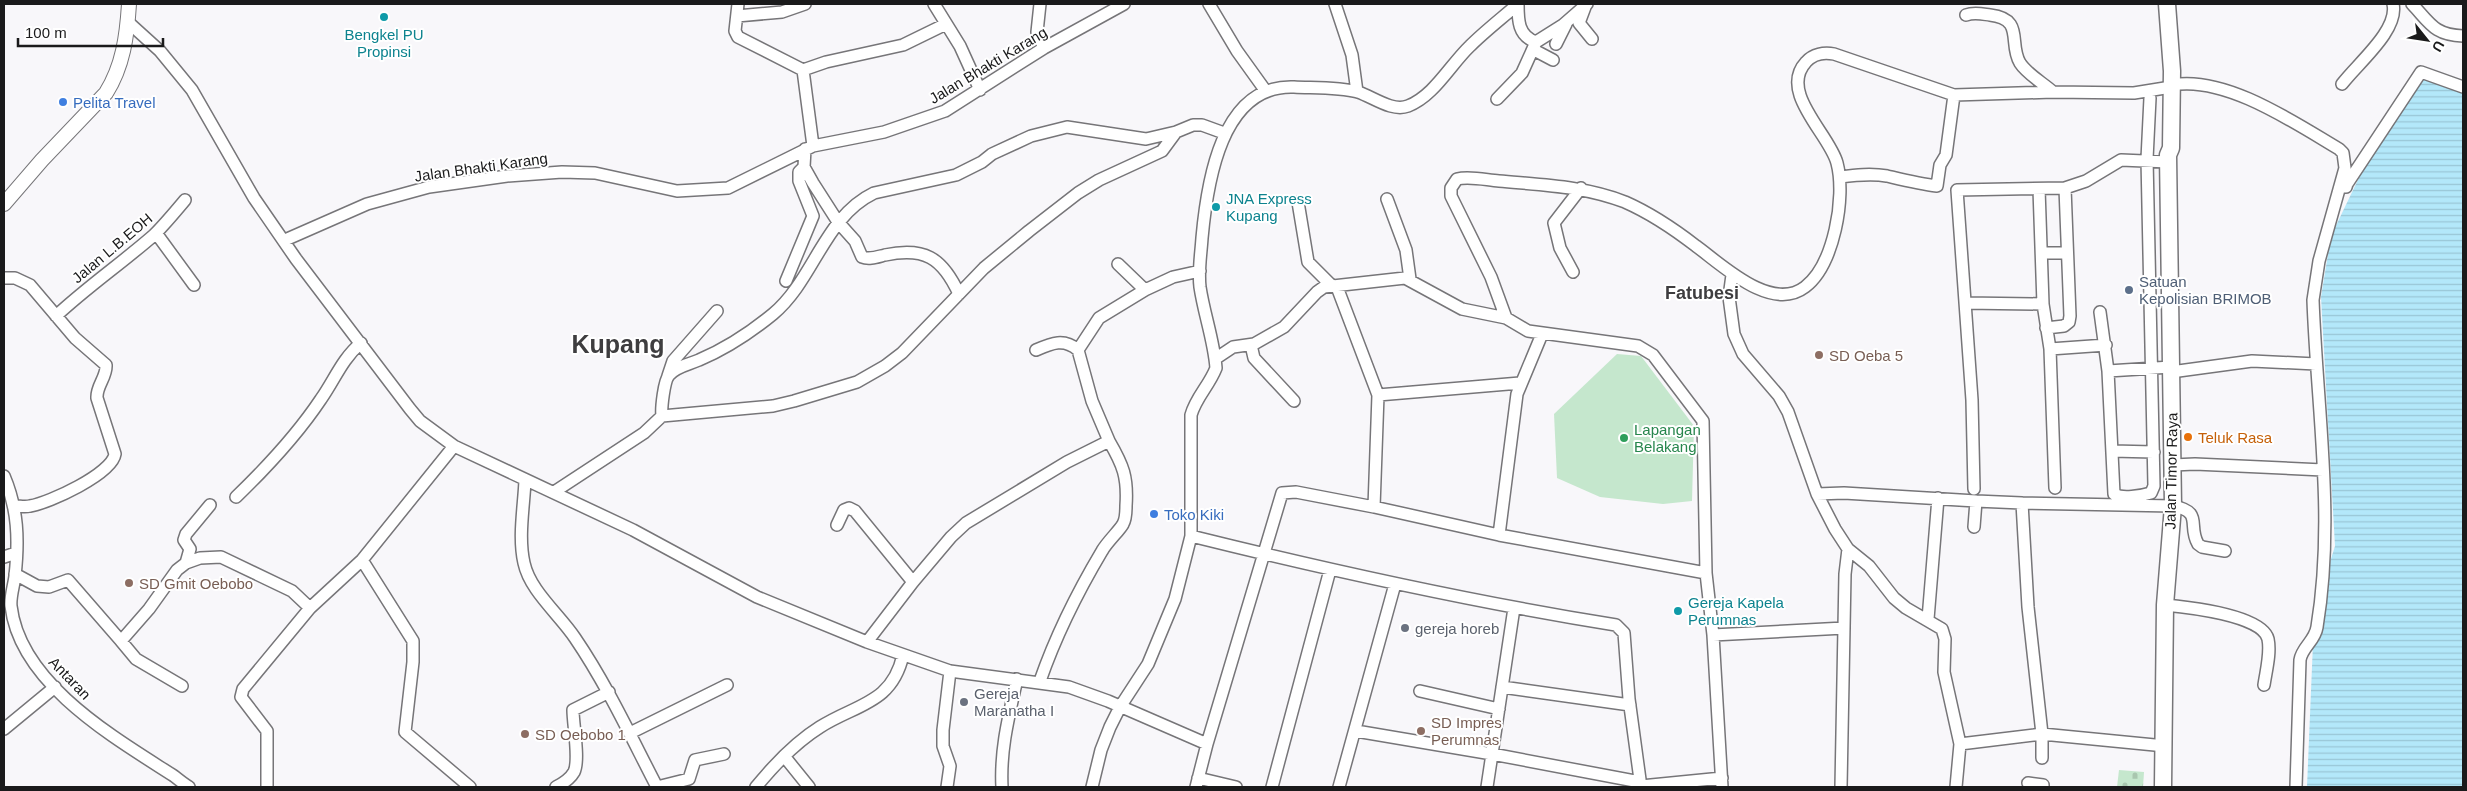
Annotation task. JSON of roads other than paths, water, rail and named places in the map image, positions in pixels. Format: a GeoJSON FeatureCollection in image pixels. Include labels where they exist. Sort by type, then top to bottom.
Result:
{"type":"FeatureCollection","features":[{"type":"Feature","properties":{"kind":"highway","name":"Jalan Timor Raya"},"geometry":{"type":"LineString","coordinates":[[2158,4],[2169,86]]}},
{"type":"Feature","properties":{"kind":"highway","name":"Jalan Timor Raya"},"geometry":{"type":"LineString","coordinates":[[2163,787],[2165,746],[2165,605],[2173,506],[2168,158],[2164,148],[2169,86],[2167,4]]}},
{"type":"Feature","properties":{"kind":"main road"},"geometry":{"type":"LineString","coordinates":[[4,204],[42,160],[106,93],[119,70],[128,22],[129,4]]}},
{"type":"Feature","properties":{"kind":"street"},"geometry":{"type":"LineString","coordinates":[[805,4],[782,12],[759,9],[738,10],[735,31],[738,37],[803,70],[826,62],[903,45],[946,24]]}},
{"type":"Feature","properties":{"kind":"street"},"geometry":{"type":"LineString","coordinates":[[934,4],[960,46],[980,90]]}},
{"type":"Feature","properties":{"kind":"street"},"geometry":{"type":"LineString","coordinates":[[1040,4],[1037,32],[1044,48]]}},
{"type":"Feature","properties":{"kind":"street","name":"Jalan Bhakti Karang"},"geometry":{"type":"LineString","coordinates":[[285,240],[367,204],[429,187],[507,176],[562,172],[595,174],[677,191],[716,190],[740,184],[809,148],[884,132],[945,111],[1044,48],[1124,4]]}},
{"type":"Feature","properties":{"kind":"street"},"geometry":{"type":"LineString","coordinates":[[1209,4],[1237,51],[1265,90]]}},
{"type":"Feature","properties":{"kind":"street"},"geometry":{"type":"LineString","coordinates":[[1335,4],[1352,55],[1357,92]]}},
{"type":"Feature","properties":{"kind":"street"},"geometry":{"type":"LineString","coordinates":[[1092,787],[1101,750],[1120,707],[1148,664],[1160,640],[1175,600],[1191,536],[1190,415],[1197,398],[1212,379],[1216,368],[1200,286],[1204,212],[1224,133],[1244,106],[1265,90],[1279,87],[1357,92],[1395,106],[1406,107],[1436,84],[1468,47],[1518,4]]}},
{"type":"Feature","properties":{"kind":"street"},"geometry":{"type":"LineString","coordinates":[[1518,4],[1518,21],[1522,32],[1535,46],[1553,60]]}},
{"type":"Feature","properties":{"kind":"street"},"geometry":{"type":"LineString","coordinates":[[1497,99],[1522,73],[1535,46],[1566,23],[1586,4]]}},
{"type":"Feature","properties":{"kind":"street"},"geometry":{"type":"LineString","coordinates":[[1586,4],[1579,23],[1592,39]]}},
{"type":"Feature","properties":{"kind":"street"},"geometry":{"type":"LineString","coordinates":[[2342,84],[2364,56],[2386,34],[2392,22],[2394,4]]}},
{"type":"Feature","properties":{"kind":"street"},"geometry":{"type":"LineString","coordinates":[[2412,4],[2437,30],[2447,35],[2463,36]]}},
{"type":"Feature","properties":{"kind":"street"},"geometry":{"type":"LineString","coordinates":[[1966,15],[1975,13],[1997,16],[2009,24],[2015,35],[2016,54],[2020,62],[2053,92]]}},
{"type":"Feature","properties":{"kind":"street"},"geometry":{"type":"LineString","coordinates":[[128,22],[160,51],[192,90],[254,198],[285,240],[296,259],[420,421],[454,446],[633,530],[757,597],[867,642],[950,671],[1040,681],[1068,687],[1207,744]]}},
{"type":"Feature","properties":{"kind":"street"},"geometry":{"type":"LineString","coordinates":[[1556,44],[1566,23]]}},
{"type":"Feature","properties":{"kind":"street"},"geometry":{"type":"LineString","coordinates":[[1506,318],[1491,277],[1451,196],[1451,188],[1454,181],[1461,178],[1581,188],[1624,202],[1650,214],[1695,245],[1732,274],[1752,286],[1772,293],[1792,293],[1810,283],[1829,250],[1834,232],[1840,177],[1833,153],[1805,107],[1799,88],[1798,79],[1807,60],[1820,54],[1834,54],[1954,95],[2053,92],[2134,93],[2183,83],[2214,85],[2270,109],[2339,149],[2345,158],[2345,168],[2314,284],[2313,300],[2326,544],[2316,634],[2303,652],[2300,660],[2296,787]]}},
{"type":"Feature","properties":{"kind":"street"},"geometry":{"type":"LineString","coordinates":[[786,281],[813,216],[799,181],[799,172],[804,167],[809,148],[803,70]]}},
{"type":"Feature","properties":{"kind":"street"},"geometry":{"type":"LineString","coordinates":[[2340,187],[2346,187],[2421,72],[2463,86]]}},
{"type":"Feature","properties":{"kind":"street"},"geometry":{"type":"LineString","coordinates":[[1840,177],[1869,174],[1937,186],[1940,165],[1946,154],[1954,95]]}},
{"type":"Feature","properties":{"kind":"street"},"geometry":{"type":"LineString","coordinates":[[2100,312],[2106,345],[2108,371],[2114,494],[2119,496],[2151,493],[2154,486],[2154,452],[2147,159],[2150,98]]}},
{"type":"Feature","properties":{"kind":"street"},"geometry":{"type":"LineString","coordinates":[[668,376],[681,366],[699,360],[740,337],[773,315],[796,289],[838,222],[852,207],[874,193],[956,175],[977,165],[992,154],[1049,131],[1067,127],[1086,128],[1146,139],[1176,132],[1193,125],[1202,125],[1224,133]]}},
{"type":"Feature","properties":{"kind":"street"},"geometry":{"type":"LineString","coordinates":[[554,492],[644,432],[662,416],[773,406],[857,382],[885,366],[902,353],[984,268],[1078,193],[1099,180],[1162,151],[1174,138],[1176,132]]}},
{"type":"Feature","properties":{"kind":"street"},"geometry":{"type":"LineString","coordinates":[[1974,489],[1972,400],[1958,190],[2065,188],[2086,181],[2121,160],[2168,158]]}},
{"type":"Feature","properties":{"kind":"street"},"geometry":{"type":"LineString","coordinates":[[804,167],[838,222],[855,241],[864,258],[921,252],[943,267],[959,294]]}},
{"type":"Feature","properties":{"kind":"street"},"geometry":{"type":"LineString","coordinates":[[1573,272],[1560,248],[1554,223],[1581,188]]}},
{"type":"Feature","properties":{"kind":"street"},"geometry":{"type":"LineString","coordinates":[[2046,328],[2064,326],[2069,322],[2065,188]]}},
{"type":"Feature","properties":{"kind":"street"},"geometry":{"type":"LineString","coordinates":[[2039,189],[2043,304],[2050,349],[2056,488]]}},
{"type":"Feature","properties":{"kind":"street"},"geometry":{"type":"LineString","coordinates":[[1387,199],[1406,250],[1410,279]]}},
{"type":"Feature","properties":{"kind":"street","name":"Jalan L.B.EOH"},"geometry":{"type":"LineString","coordinates":[[56,316],[84,290],[96,284],[156,233],[185,200]]}},
{"type":"Feature","properties":{"kind":"street"},"geometry":{"type":"LineString","coordinates":[[1298,202],[1308,262],[1335,287],[1378,395],[1374,507]]}},
{"type":"Feature","properties":{"kind":"street"},"geometry":{"type":"LineString","coordinates":[[156,233],[194,285]]}},
{"type":"Feature","properties":{"kind":"street"},"geometry":{"type":"LineString","coordinates":[[2042,253],[2067,253]]}},
{"type":"Feature","properties":{"kind":"street"},"geometry":{"type":"LineString","coordinates":[[1118,264],[1145,290]]}},
{"type":"Feature","properties":{"kind":"street"},"geometry":{"type":"LineString","coordinates":[[1078,350],[1099,318],[1145,290],[1173,278],[1200,271]]}},
{"type":"Feature","properties":{"kind":"street"},"geometry":{"type":"LineString","coordinates":[[1732,274],[1729,297],[1734,334],[1743,354],[1775,391],[1788,412],[1817,494],[1848,549],[1869,566],[1894,598],[1906,608],[1928,619],[1942,629],[1945,639],[1944,672],[1960,744],[1956,787]]}},
{"type":"Feature","properties":{"kind":"street"},"geometry":{"type":"LineString","coordinates":[[4,278],[15,278],[30,285],[75,338],[106,365],[107,370],[97,393],[97,398],[115,456],[91,480],[31,506],[15,506]]}},
{"type":"Feature","properties":{"kind":"street"},"geometry":{"type":"LineString","coordinates":[[1215,359],[1233,347],[1251,345],[1284,328],[1317,292],[1335,287],[1396,278],[1410,279],[1462,309],[1506,318],[1522,328],[1542,334],[1638,346],[1646,349],[1653,355],[1700,415],[1704,428],[1706,573],[1713,635],[1722,783],[1641,785],[1492,754],[1356,731]]}},
{"type":"Feature","properties":{"kind":"street"},"geometry":{"type":"LineString","coordinates":[[1965,303],[2043,304]]}},
{"type":"Feature","properties":{"kind":"street"},"geometry":{"type":"LineString","coordinates":[[662,416],[661,405],[672,361],[717,311]]}},
{"type":"Feature","properties":{"kind":"street"},"geometry":{"type":"LineString","coordinates":[[1499,535],[1520,383],[1542,334]]}},
{"type":"Feature","properties":{"kind":"street"},"geometry":{"type":"LineString","coordinates":[[1036,350],[1051,343],[1064,341],[1078,350],[1092,401],[1126,474],[1127,494],[1123,524],[1105,545],[1082,584],[1058,634],[1040,681]]}},
{"type":"Feature","properties":{"kind":"street"},"geometry":{"type":"LineString","coordinates":[[236,497],[259,475],[321,399],[342,362],[361,343]]}},
{"type":"Feature","properties":{"kind":"street"},"geometry":{"type":"LineString","coordinates":[[1251,345],[1254,358],[1294,401]]}},
{"type":"Feature","properties":{"kind":"street"},"geometry":{"type":"LineString","coordinates":[[2050,349],[2106,345]]}},
{"type":"Feature","properties":{"kind":"street"},"geometry":{"type":"LineString","coordinates":[[2108,371],[2152,368],[2171,369],[2252,361],[2316,364]]}},
{"type":"Feature","properties":{"kind":"street"},"geometry":{"type":"LineString","coordinates":[[1378,395],[1520,383]]}},
{"type":"Feature","properties":{"kind":"street"},"geometry":{"type":"LineString","coordinates":[[867,642],[912,582],[951,537],[966,523],[1067,462],[1109,441]]}},
{"type":"Feature","properties":{"kind":"street"},"geometry":{"type":"LineString","coordinates":[[267,787],[267,731],[241,697],[247,682],[310,608],[362,560],[454,446]]}},
{"type":"Feature","properties":{"kind":"street"},"geometry":{"type":"LineString","coordinates":[[2112,451],[2154,452]]}},
{"type":"Feature","properties":{"kind":"street"},"geometry":{"type":"LineString","coordinates":[[2173,465],[2196,464],[2323,470]]}},
{"type":"Feature","properties":{"kind":"street","name":"Antaran"},"geometry":{"type":"LineString","coordinates":[[4,476],[15,506],[18,531],[11,605],[26,649],[38,669],[74,706],[142,757],[189,787]]}},
{"type":"Feature","properties":{"kind":"street"},"geometry":{"type":"LineString","coordinates":[[525,480],[521,549],[524,565],[540,592],[575,637],[609,692],[657,787],[689,779],[695,760],[724,754]]}},
{"type":"Feature","properties":{"kind":"street"},"geometry":{"type":"LineString","coordinates":[[1236,787],[1197,783],[1282,493],[1296,492],[1499,535],[1706,573]]}},
{"type":"Feature","properties":{"kind":"street"},"geometry":{"type":"LineString","coordinates":[[1817,494],[1844,493],[1976,502],[2173,506],[2189,511],[2194,519],[2198,544],[2202,547],[2225,552]]}},
{"type":"Feature","properties":{"kind":"street"},"geometry":{"type":"LineString","coordinates":[[1928,619],[1938,498]]}},
{"type":"Feature","properties":{"kind":"street"},"geometry":{"type":"LineString","coordinates":[[1974,527],[1976,502]]}},
{"type":"Feature","properties":{"kind":"street"},"geometry":{"type":"LineString","coordinates":[[2022,503],[2028,607],[2042,734],[2042,758]]}},
{"type":"Feature","properties":{"kind":"street"},"geometry":{"type":"LineString","coordinates":[[186,563],[190,549],[184,540],[186,534],[210,505]]}},
{"type":"Feature","properties":{"kind":"street"},"geometry":{"type":"LineString","coordinates":[[837,525],[844,510],[849,508],[855,511],[912,582]]}},
{"type":"Feature","properties":{"kind":"street"},"geometry":{"type":"LineString","coordinates":[[1191,536],[1395,584],[1620,627],[1624,633],[1630,705],[1641,785]]}},
{"type":"Feature","properties":{"kind":"street"},"geometry":{"type":"LineString","coordinates":[[1841,787],[1844,628],[1848,549]]}},
{"type":"Feature","properties":{"kind":"street"},"geometry":{"type":"LineString","coordinates":[[4,557],[16,553]]}},
{"type":"Feature","properties":{"kind":"street"},"geometry":{"type":"LineString","coordinates":[[121,641],[149,609],[178,570],[186,563],[200,558],[221,557],[292,591],[310,608]]}},
{"type":"Feature","properties":{"kind":"street"},"geometry":{"type":"LineString","coordinates":[[362,560],[413,641],[413,662],[405,732],[470,787]]}},
{"type":"Feature","properties":{"kind":"street"},"geometry":{"type":"LineString","coordinates":[[1272,787],[1330,570]]}},
{"type":"Feature","properties":{"kind":"street"},"geometry":{"type":"LineString","coordinates":[[15,574],[37,586],[49,587],[68,580],[136,659],[182,686]]}},
{"type":"Feature","properties":{"kind":"street"},"geometry":{"type":"LineString","coordinates":[[1339,787],[1395,584]]}},
{"type":"Feature","properties":{"kind":"street"},"geometry":{"type":"LineString","coordinates":[[2165,605],[2183,606],[2239,618],[2255,624],[2264,630],[2268,639],[2264,685]]}},
{"type":"Feature","properties":{"kind":"street"},"geometry":{"type":"LineString","coordinates":[[1487,787],[1514,608]]}},
{"type":"Feature","properties":{"kind":"street"},"geometry":{"type":"LineString","coordinates":[[1713,635],[1844,628]]}},
{"type":"Feature","properties":{"kind":"street"},"geometry":{"type":"LineString","coordinates":[[756,787],[784,756],[820,726],[860,707],[889,689],[896,678],[903,655]]}},
{"type":"Feature","properties":{"kind":"street"},"geometry":{"type":"LineString","coordinates":[[947,787],[950,766],[943,746],[943,730],[950,671]]}},
{"type":"Feature","properties":{"kind":"street"},"geometry":{"type":"LineString","coordinates":[[1002,787],[1004,735],[1017,679]]}},
{"type":"Feature","properties":{"kind":"street"},"geometry":{"type":"LineString","coordinates":[[630,734],[727,685]]}},
{"type":"Feature","properties":{"kind":"street"},"geometry":{"type":"LineString","coordinates":[[4,729],[55,687]]}},
{"type":"Feature","properties":{"kind":"street"},"geometry":{"type":"LineString","coordinates":[[1502,687],[1630,705]]}},
{"type":"Feature","properties":{"kind":"street"},"geometry":{"type":"LineString","coordinates":[[1420,690],[1499,709]]}},
{"type":"Feature","properties":{"kind":"street"},"geometry":{"type":"LineString","coordinates":[[556,787],[568,779],[574,772],[576,762],[573,710],[609,692]]}},
{"type":"Feature","properties":{"kind":"street"},"geometry":{"type":"LineString","coordinates":[[1960,744],[2042,734],[2165,746]]}},
{"type":"Feature","properties":{"kind":"street"},"geometry":{"type":"LineString","coordinates":[[784,756],[809,787]]}},
{"type":"Feature","properties":{"kind":"street"},"geometry":{"type":"LineString","coordinates":[[2028,783],[2043,785],[2043,787]]}},
{"type":"Feature","properties":{"kind":"water"},"geometry":{"type":"Polygon","coordinates":[[[2428,73],[2463,87],[2463,787],[2307,787],[2313,643],[2326,575],[2335,546],[2321,297],[2331,236],[2366,163],[2428,73]]]}},
{"type":"Feature","properties":{"kind":"place","name":"Bengkel PU Propinsi"},"geometry":{"type":"Point","coordinates":[384,17]}},
{"type":"Feature","properties":{"kind":"place","name":"Pelita Travel"},"geometry":{"type":"Point","coordinates":[63,102]}},
{"type":"Feature","properties":{"kind":"place","name":"JNA Express Kupang"},"geometry":{"type":"Point","coordinates":[1216,207]}},
{"type":"Feature","properties":{"kind":"place","name":"Satuan Kepolisian BRIMOB"},"geometry":{"type":"Point","coordinates":[2129,290]}},
{"type":"Feature","properties":{"kind":"place","name":"SD Oeba 5"},"geometry":{"type":"Point","coordinates":[1819,355]}},
{"type":"Feature","properties":{"kind":"place","name":"Teluk Rasa"},"geometry":{"type":"Point","coordinates":[2188,437]}},
{"type":"Feature","properties":{"kind":"place","name":"Lapangan Belakang"},"geometry":{"type":"Point","coordinates":[1624,438]}},
{"type":"Feature","properties":{"kind":"place","name":"Toko Kiki"},"geometry":{"type":"Point","coordinates":[1154,514]}},
{"type":"Feature","properties":{"kind":"place","name":"SD Gmit Oebobo"},"geometry":{"type":"Point","coordinates":[129,583]}},
{"type":"Feature","properties":{"kind":"place","name":"Gereja Kapela Perumnas"},"geometry":{"type":"Point","coordinates":[1678,611]}},
{"type":"Feature","properties":{"kind":"place","name":"gereja horeb"},"geometry":{"type":"Point","coordinates":[1405,628]}},
{"type":"Feature","properties":{"kind":"place","name":"Gereja Maranatha I"},"geometry":{"type":"Point","coordinates":[964,702]}},
{"type":"Feature","properties":{"kind":"place","name":"SD Impres Perumnas"},"geometry":{"type":"Point","coordinates":[1421,731]}},
{"type":"Feature","properties":{"kind":"place","name":"SD Oebobo 1"},"geometry":{"type":"Point","coordinates":[525,734]}},
{"type":"Feature","properties":{"kind":"district","name":"Fatubesi"},"geometry":{"type":"Point","coordinates":[1702,293]}},
{"type":"Feature","properties":{"kind":"district","name":"Kupang"},"geometry":{"type":"Point","coordinates":[618,344]}}]}
